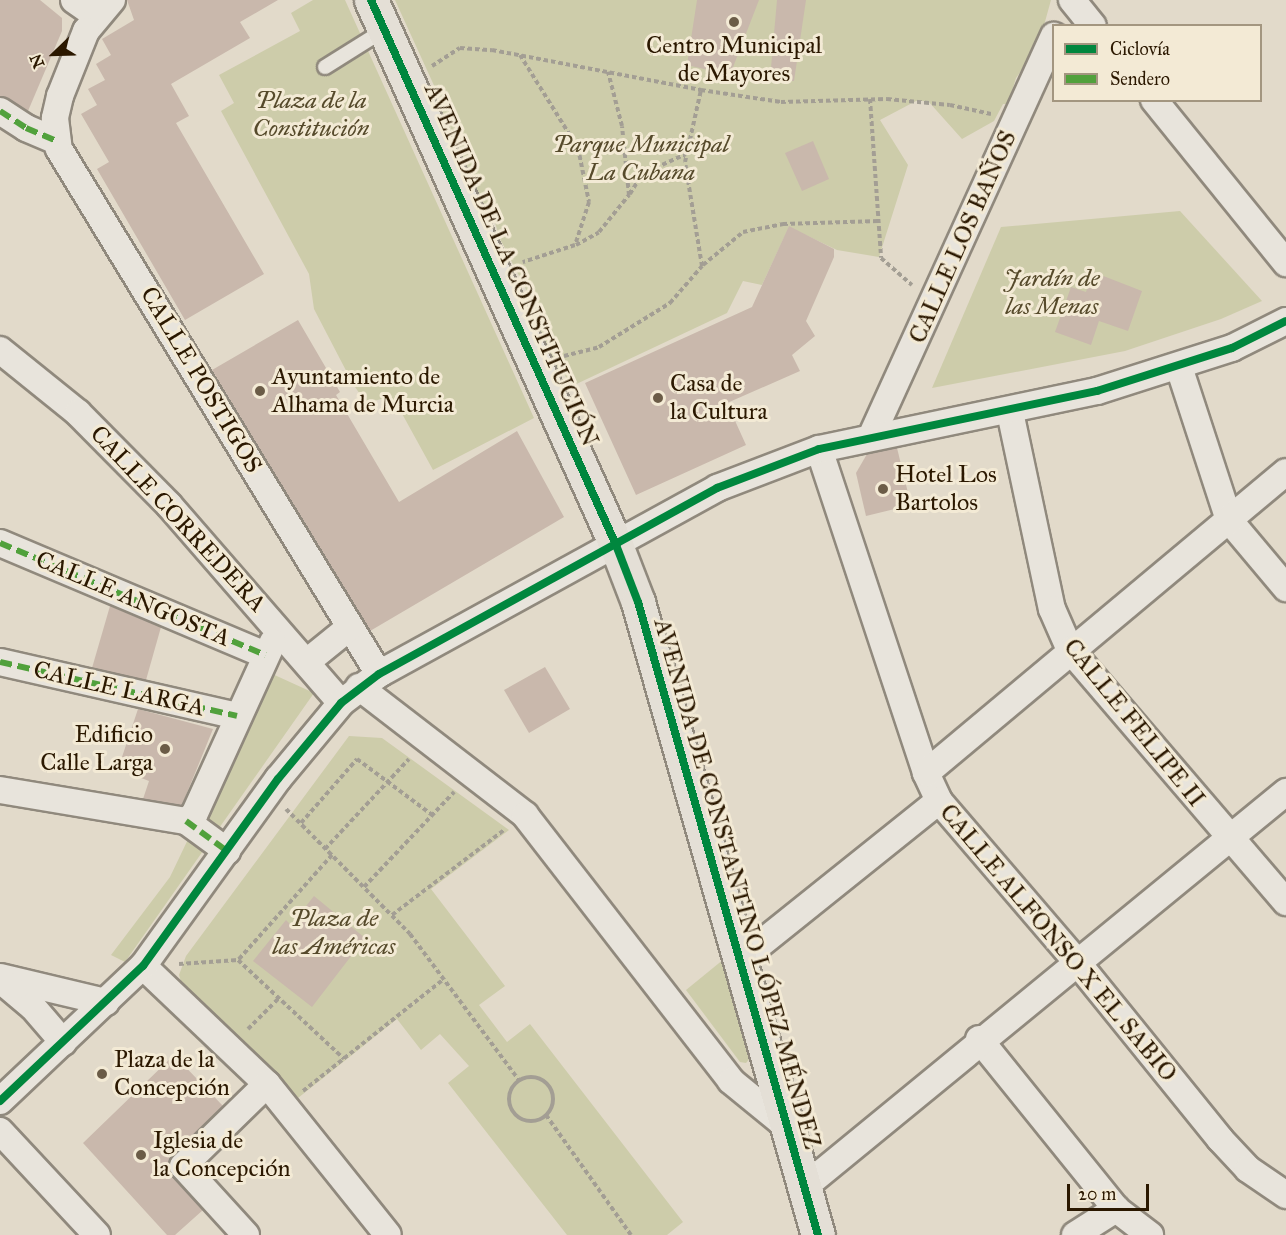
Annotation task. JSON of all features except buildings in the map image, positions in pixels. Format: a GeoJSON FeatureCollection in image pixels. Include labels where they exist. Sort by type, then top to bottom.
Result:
{"type":"FeatureCollection","features":[{"type":"Feature","properties":{"kind":"main road","name":"AVENIDA DE LA CONSTITUCIÓN"},"geometry":{"type":"LineString","coordinates":[[371,0],[616,545]]}},
{"type":"Feature","properties":{"kind":"main road","name":"AVENIDA DE CONSTANTINO LÓPEZ MÉNDEZ"},"geometry":{"type":"LineString","coordinates":[[616,545],[638,602],[818,1235]]}},
{"type":"Feature","properties":{"kind":"street"},"geometry":{"type":"LineString","coordinates":[[0,111],[26,128],[57,141],[55,118],[60,96],[86,31],[104,8],[74,0]]}},
{"type":"Feature","properties":{"kind":"street"},"geometry":{"type":"LineString","coordinates":[[1059,24],[1071,0],[1091,24]]}},
{"type":"Feature","properties":{"kind":"street","name":"CALLE LOS BAÑOS"},"geometry":{"type":"LineString","coordinates":[[871,437],[1052,38]]}},
{"type":"Feature","properties":{"kind":"street"},"geometry":{"type":"LineString","coordinates":[[1156,102],[1286,263]]}},
{"type":"Feature","properties":{"kind":"street","name":"CALLE POSTIGOS"},"geometry":{"type":"LineString","coordinates":[[57,141],[72,172],[181,344],[350,627],[359,688]]}},
{"type":"Feature","properties":{"kind":"street"},"geometry":{"type":"LineString","coordinates":[[0,1101],[143,966],[269,791],[359,688],[717,488],[819,448],[1010,412],[1179,367],[1232,348],[1286,321]]}},
{"type":"Feature","properties":{"kind":"street","name":"CALLE CORREDERA"},"geometry":{"type":"LineString","coordinates":[[0,350],[78,413],[169,505],[308,661],[359,688]]}},
{"type":"Feature","properties":{"kind":"street"},"geometry":{"type":"LineString","coordinates":[[1179,367],[1229,520],[1286,588]]}},
{"type":"Feature","properties":{"kind":"street","name":"CALLE FELIPE II"},"geometry":{"type":"LineString","coordinates":[[1010,412],[1052,609],[1070,650],[1228,838],[1286,902]]}},
{"type":"Feature","properties":{"kind":"street","name":"CALLE ALFONSO X EL SABIO"},"geometry":{"type":"LineString","coordinates":[[819,448],[926,773],[939,801],[1076,961],[1220,1139],[1248,1169],[1286,1195]]}},
{"type":"Feature","properties":{"kind":"street"},"geometry":{"type":"LineString","coordinates":[[926,773],[1070,650],[1286,472]]}},
{"type":"Feature","properties":{"kind":"street","name":"CALLE ANGOSTA"},"geometry":{"type":"LineString","coordinates":[[0,543],[265,655]]}},
{"type":"Feature","properties":{"kind":"street"},"geometry":{"type":"LineString","coordinates":[[308,661],[350,627]]}},
{"type":"Feature","properties":{"kind":"street"},"geometry":{"type":"LineString","coordinates":[[186,821],[194,815],[265,655],[280,630]]}},
{"type":"Feature","properties":{"kind":"street","name":"CALLE LARGA"},"geometry":{"type":"LineString","coordinates":[[0,662],[237,716]]}},
{"type":"Feature","properties":{"kind":"street"},"geometry":{"type":"LineString","coordinates":[[359,688],[473,772],[525,815],[731,1081],[785,1125]]}},
{"type":"Feature","properties":{"kind":"street"},"geometry":{"type":"LineString","coordinates":[[0,790],[186,821],[227,851]]}},
{"type":"Feature","properties":{"kind":"street"},"geometry":{"type":"LineString","coordinates":[[803,1188],[979,1039],[1286,792]]}},
{"type":"Feature","properties":{"kind":"street"},"geometry":{"type":"LineString","coordinates":[[739,961],[939,801]]}},
{"type":"Feature","properties":{"kind":"street"},"geometry":{"type":"LineString","coordinates":[[143,966],[267,1084],[388,1235]]}},
{"type":"Feature","properties":{"kind":"street"},"geometry":{"type":"LineString","coordinates":[[0,979],[106,1002]]}},
{"type":"Feature","properties":{"kind":"street"},"geometry":{"type":"LineString","coordinates":[[0,979],[32,1006],[63,1042]]}},
{"type":"Feature","properties":{"kind":"street"},"geometry":{"type":"LineString","coordinates":[[979,1039],[1116,1209],[1150,1235]]}},
{"type":"Feature","properties":{"kind":"street"},"geometry":{"type":"LineString","coordinates":[[246,1235],[183,1166],[267,1084]]}},
{"type":"Feature","properties":{"kind":"street"},"geometry":{"type":"LineString","coordinates":[[0,1131],[97,1235]]}},
{"type":"Feature","properties":{"kind":"street"},"geometry":{"type":"LineString","coordinates":[[1075,1235],[1116,1209]]}},
{"type":"Feature","properties":{"kind":"lane"},"geometry":{"type":"LineString","coordinates":[[325,67],[384,30]]}},
{"type":"Feature","properties":{"kind":"path"},"geometry":{"type":"LineString","coordinates":[[410,87],[459,48],[520,55],[701,90],[781,102],[870,99],[950,105],[1016,120]]}},
{"type":"Feature","properties":{"kind":"path"},"geometry":{"type":"LineString","coordinates":[[520,55],[578,148],[589,202],[575,245]]}},
{"type":"Feature","properties":{"kind":"path"},"geometry":{"type":"LineString","coordinates":[[608,72],[622,126],[629,195]]}},
{"type":"Feature","properties":{"kind":"path"},"geometry":{"type":"LineString","coordinates":[[701,90],[686,154],[702,266]]}},
{"type":"Feature","properties":{"kind":"path"},"geometry":{"type":"LineString","coordinates":[[870,99],[881,258],[933,304]]}},
{"type":"Feature","properties":{"kind":"path"},"geometry":{"type":"LineString","coordinates":[[494,275],[575,245],[599,232],[629,195],[642,174],[686,154]]}},
{"type":"Feature","properties":{"kind":"path"},"geometry":{"type":"LineString","coordinates":[[534,364],[599,347],[670,303],[702,266],[743,232],[783,224],[879,221]]}},
{"type":"Feature","properties":{"kind":"path"},"geometry":{"type":"LineString","coordinates":[[326,849],[427,739]]}},
{"type":"Feature","properties":{"kind":"path"},"geometry":{"type":"LineString","coordinates":[[301,823],[357,759],[432,815]]}},
{"type":"Feature","properties":{"kind":"path"},"geometry":{"type":"LineString","coordinates":[[364,887],[473,772]]}},
{"type":"Feature","properties":{"kind":"path"},"geometry":{"type":"LineString","coordinates":[[269,791],[392,915],[444,979],[519,1080]]}},
{"type":"Feature","properties":{"kind":"path"},"geometry":{"type":"LineString","coordinates":[[392,915],[525,815]]}},
{"type":"Feature","properties":{"kind":"path"},"geometry":{"type":"LineString","coordinates":[[143,966],[238,960],[332,855]]}},
{"type":"Feature","properties":{"kind":"path"},"geometry":{"type":"LineString","coordinates":[[238,960],[344,1059]]}},
{"type":"Feature","properties":{"kind":"path"},"geometry":{"type":"LineString","coordinates":[[284,1106],[444,979]]}},
{"type":"Feature","properties":{"kind":"path"},"geometry":{"type":"LineString","coordinates":[[229,1048],[279,998]]}},
{"type":"Feature","properties":{"kind":"path"},"geometry":{"type":"LineString","coordinates":[[533,1077],[546,1083],[553,1102],[546,1115],[533,1121],[514,1112],[509,1098],[519,1080],[533,1077]]}},
{"type":"Feature","properties":{"kind":"path"},"geometry":{"type":"LineString","coordinates":[[546,1115],[631,1235]]}},
{"type":"Feature","properties":{"kind":"green space","name":"Plaza de la Constitución"},"geometry":{"type":"Polygon","coordinates":[[[313,0],[345,0],[534,418],[433,470],[400,410],[389,397],[366,403],[353,384],[314,309],[309,274],[221,111],[234,103],[219,75],[300,31],[291,13],[313,0]]]}},
{"type":"Feature","properties":{"kind":"green space","name":"Parque Municipal La Cubana"},"geometry":{"type":"Polygon","coordinates":[[[395,0],[1051,0],[1038,47],[1016,78],[1008,104],[1003,104],[994,121],[962,139],[928,101],[916,101],[880,120],[908,165],[879,257],[837,250],[789,227],[762,285],[743,281],[727,313],[570,387],[565,375],[557,378],[524,304],[532,301],[500,239],[492,213],[470,188],[465,164],[436,120],[442,103],[395,0]]]}},
{"type":"Feature","properties":{"kind":"green space","name":"Jardín de las Menas"},"geometry":{"type":"Polygon","coordinates":[[[1180,211],[1262,301],[1221,319],[1125,351],[932,388],[1001,227],[1180,211]]]}},
{"type":"Feature","properties":{"kind":"green space"},"geometry":{"type":"Polygon","coordinates":[[[268,672],[314,693],[125,962],[111,955],[170,877],[268,672]]]}},
{"type":"Feature","properties":{"kind":"green space","name":"Plaza de las Américas"},"geometry":{"type":"Polygon","coordinates":[[[349,736],[382,738],[509,830],[431,889],[505,986],[479,1005],[507,1042],[530,1024],[683,1222],[667,1235],[567,1235],[448,1083],[469,1066],[440,1034],[421,1050],[397,1019],[293,1102],[185,994],[179,975],[186,956],[349,736]]]}},
{"type":"Feature","properties":{"kind":"green space"},"geometry":{"type":"Polygon","coordinates":[[[724,959],[752,1056],[746,1063],[740,1062],[686,990],[724,959]]]}},
{"type":"Feature","properties":{"kind":"marked path"},"geometry":{"type":"LineString","coordinates":[[0,111],[26,128],[57,141]]}},
{"type":"Feature","properties":{"kind":"marked path"},"geometry":{"type":"LineString","coordinates":[[0,543],[265,655]]}},
{"type":"Feature","properties":{"kind":"marked path"},"geometry":{"type":"LineString","coordinates":[[0,662],[237,716]]}},
{"type":"Feature","properties":{"kind":"marked path"},"geometry":{"type":"LineString","coordinates":[[186,821],[227,851]]}},
{"type":"Feature","properties":{"kind":"cycle path"},"geometry":{"type":"LineString","coordinates":[[371,0],[616,545],[638,602],[818,1235]]}},
{"type":"Feature","properties":{"kind":"cycle path"},"geometry":{"type":"LineString","coordinates":[[0,1101],[143,966],[278,779],[341,703],[379,674],[717,488],[819,449],[1097,391],[1232,348],[1286,321]]}},
{"type":"Feature","properties":{"kind":"place","name":"Centro Municipal de Mayores"},"geometry":{"type":"Point","coordinates":[734,22]}},
{"type":"Feature","properties":{"kind":"place","name":"Ayuntamiento de Alhama de Murcia"},"geometry":{"type":"Point","coordinates":[260,391]}},
{"type":"Feature","properties":{"kind":"place","name":"Casa de la Cultura"},"geometry":{"type":"Point","coordinates":[658,398]}},
{"type":"Feature","properties":{"kind":"place","name":"Hotel Los Bartolos"},"geometry":{"type":"Point","coordinates":[883,489]}},
{"type":"Feature","properties":{"kind":"place","name":"Edificio Calle Larga"},"geometry":{"type":"Point","coordinates":[165,749]}},
{"type":"Feature","properties":{"kind":"place","name":"Plaza de la Concepción"},"geometry":{"type":"Point","coordinates":[102,1074]}},
{"type":"Feature","properties":{"kind":"place","name":"Iglesia de la Concepción"},"geometry":{"type":"Point","coordinates":[141,1155]}}]}
